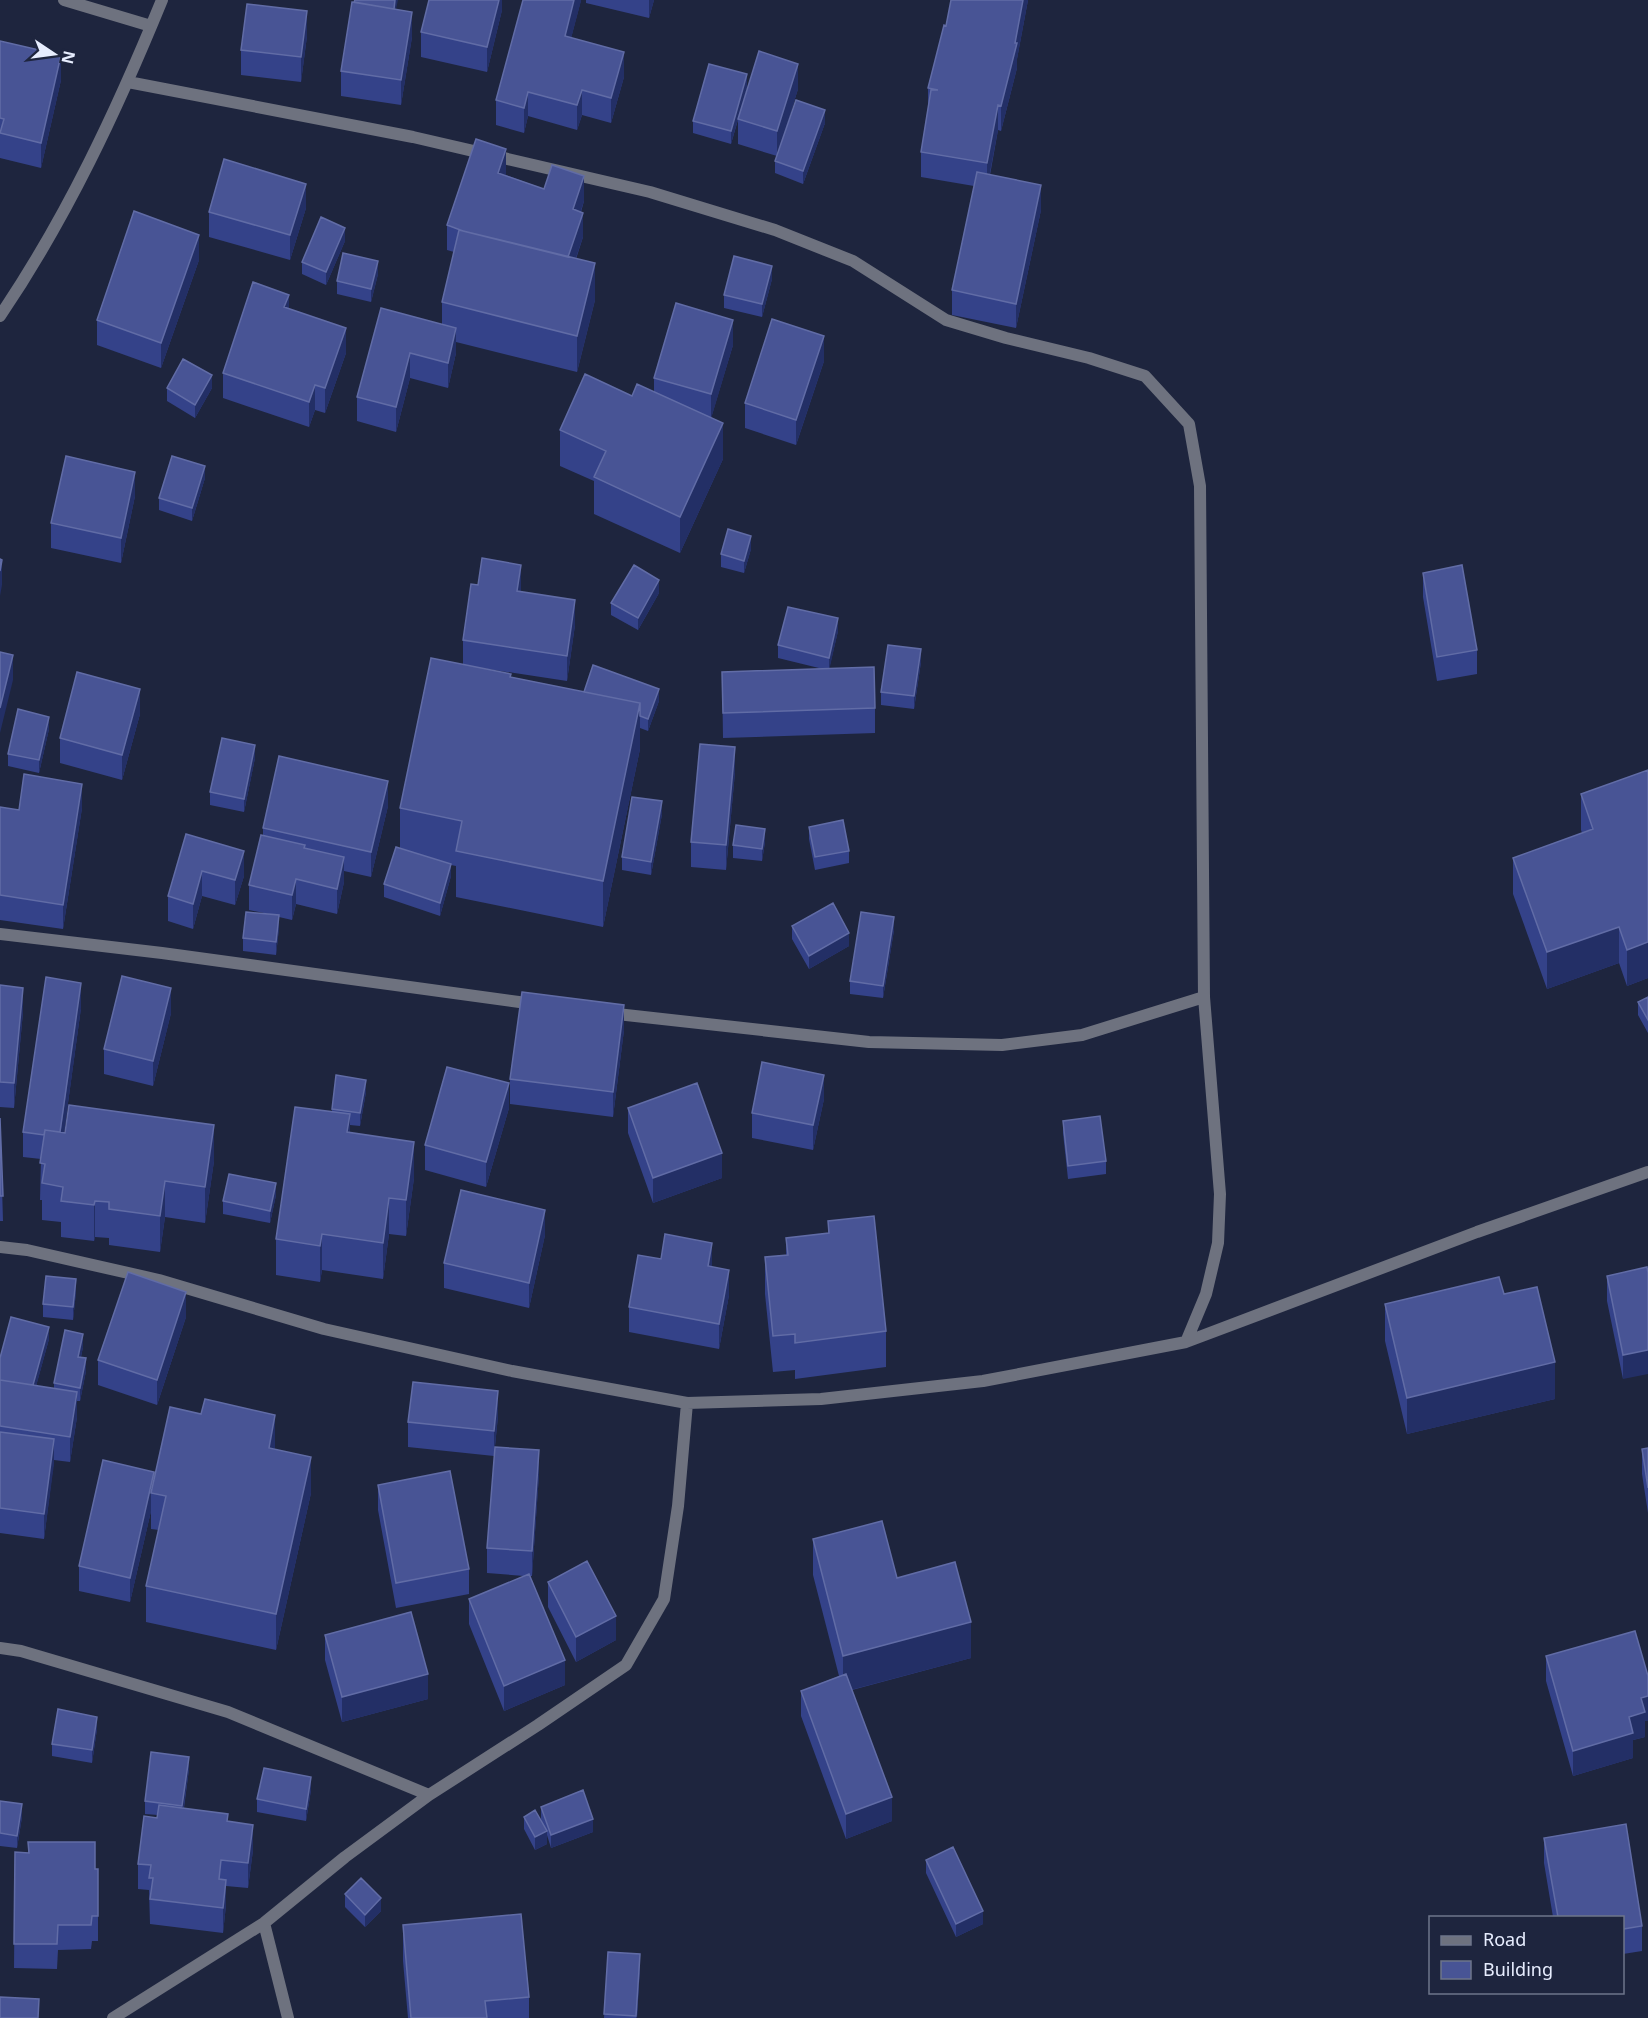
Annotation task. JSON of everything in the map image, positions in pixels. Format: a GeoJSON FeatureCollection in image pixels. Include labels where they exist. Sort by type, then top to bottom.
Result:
{"type":"FeatureCollection","features":[{"type":"Feature","properties":{"kind":"street"},"geometry":{"type":"LineString","coordinates":[[64,0],[151,26]]}},
{"type":"Feature","properties":{"kind":"street"},"geometry":{"type":"LineString","coordinates":[[0,316],[31,270],[82,178],[128,82],[162,0]]}},
{"type":"Feature","properties":{"kind":"street"},"geometry":{"type":"LineString","coordinates":[[128,82],[413,137],[662,195],[775,230],[853,261],[946,320],[1006,338],[1089,358],[1144,376],[1189,424],[1200,486],[1204,997],[1220,1194],[1218,1244],[1206,1294],[1186,1342]]}},
{"type":"Feature","properties":{"kind":"street"},"geometry":{"type":"LineString","coordinates":[[0,934],[162,953],[552,1006]]}},
{"type":"Feature","properties":{"kind":"street"},"geometry":{"type":"LineString","coordinates":[[597,1012],[869,1042],[1002,1045],[1082,1035],[1204,997]]}},
{"type":"Feature","properties":{"kind":"street"},"geometry":{"type":"LineString","coordinates":[[0,1248],[27,1250],[159,1280],[335,1331],[512,1371],[687,1403],[821,1400],[984,1381],[1186,1342],[1477,1232],[1648,1172]]}},
{"type":"Feature","properties":{"kind":"street"},"geometry":{"type":"LineString","coordinates":[[112,2018],[264,1923],[345,1857],[429,1795],[626,1665],[663,1599],[678,1506],[687,1403]]}},
{"type":"Feature","properties":{"kind":"street"},"geometry":{"type":"LineString","coordinates":[[0,1648],[21,1651],[228,1712],[429,1795]]}},
{"type":"Feature","properties":{"kind":"street"},"geometry":{"type":"LineString","coordinates":[[264,1923],[288,2018]]}},
{"type":"Feature","properties":{"kind":"building"},"geometry":{"type":"Polygon","coordinates":[[[355,0],[395,0],[394,9],[354,2],[355,0]]]}},
{"type":"Feature","properties":{"kind":"building"},"geometry":{"type":"Polygon","coordinates":[[[429,0],[499,0],[487,47],[421,32],[429,0]]]}},
{"type":"Feature","properties":{"kind":"building"},"geometry":{"type":"Polygon","coordinates":[[[523,0],[574,0],[565,36],[624,52],[611,98],[582,90],[577,105],[528,92],[524,108],[496,100],[523,0]]]}},
{"type":"Feature","properties":{"kind":"building"},"geometry":{"type":"Polygon","coordinates":[[[951,0],[1023,0],[1015,43],[1017,43],[1001,106],[998,105],[987,163],[921,152],[931,90],[938,90],[928,88],[951,0]]]}},
{"type":"Feature","properties":{"kind":"building"},"geometry":{"type":"Polygon","coordinates":[[[352,2],[412,12],[401,80],[341,71],[352,2]]]}},
{"type":"Feature","properties":{"kind":"building"},"geometry":{"type":"Polygon","coordinates":[[[247,4],[307,11],[301,57],[241,50],[247,4]]]}},
{"type":"Feature","properties":{"kind":"building"},"geometry":{"type":"Polygon","coordinates":[[[0,41],[61,55],[41,143],[0,133],[4,119],[0,118],[0,41]]]}},
{"type":"Feature","properties":{"kind":"building"},"geometry":{"type":"Polygon","coordinates":[[[759,51],[798,64],[777,131],[738,119],[759,51]]]}},
{"type":"Feature","properties":{"kind":"building"},"geometry":{"type":"Polygon","coordinates":[[[709,64],[747,74],[731,131],[693,121],[709,64]]]}},
{"type":"Feature","properties":{"kind":"building"},"geometry":{"type":"Polygon","coordinates":[[[796,100],[825,110],[803,171],[775,161],[796,100]]]}},
{"type":"Feature","properties":{"kind":"building"},"geometry":{"type":"Polygon","coordinates":[[[476,139],[506,149],[498,173],[544,189],[552,165],[584,176],[573,209],[583,213],[568,257],[447,225],[476,139]]]}},
{"type":"Feature","properties":{"kind":"building"},"geometry":{"type":"Polygon","coordinates":[[[224,159],[306,184],[290,235],[209,212],[224,159]]]}},
{"type":"Feature","properties":{"kind":"building"},"geometry":{"type":"Polygon","coordinates":[[[977,172],[1041,185],[1016,304],[952,290],[977,172]]]}},
{"type":"Feature","properties":{"kind":"building"},"geometry":{"type":"Polygon","coordinates":[[[134,211],[199,235],[161,343],[97,320],[134,211]]]}},
{"type":"Feature","properties":{"kind":"building"},"geometry":{"type":"Polygon","coordinates":[[[321,217],[345,228],[326,272],[302,262],[321,217]]]}},
{"type":"Feature","properties":{"kind":"building"},"geometry":{"type":"Polygon","coordinates":[[[459,230],[595,263],[577,336],[442,302],[459,230]]]}},
{"type":"Feature","properties":{"kind":"building"},"geometry":{"type":"Polygon","coordinates":[[[343,253],[378,261],[371,289],[337,281],[343,253]]]}},
{"type":"Feature","properties":{"kind":"building"},"geometry":{"type":"Polygon","coordinates":[[[734,256],[772,266],[762,304],[724,295],[734,256]]]}},
{"type":"Feature","properties":{"kind":"building"},"geometry":{"type":"Polygon","coordinates":[[[253,282],[289,295],[284,307],[346,328],[325,388],[315,385],[309,402],[223,373],[253,282]]]}},
{"type":"Feature","properties":{"kind":"building"},"geometry":{"type":"Polygon","coordinates":[[[676,303],[733,320],[711,394],[654,378],[676,303]]]}},
{"type":"Feature","properties":{"kind":"building"},"geometry":{"type":"Polygon","coordinates":[[[381,308],[456,328],[448,363],[410,353],[396,407],[357,397],[381,308]]]}},
{"type":"Feature","properties":{"kind":"building"},"geometry":{"type":"Polygon","coordinates":[[[772,319],[824,336],[796,420],[745,403],[772,319]]]}},
{"type":"Feature","properties":{"kind":"building"},"geometry":{"type":"Polygon","coordinates":[[[183,359],[212,375],[195,405],[167,388],[183,359]]]}},
{"type":"Feature","properties":{"kind":"building"},"geometry":{"type":"Polygon","coordinates":[[[585,374],[632,396],[637,384],[723,423],[680,517],[594,477],[606,451],[560,430],[585,374]]]}},
{"type":"Feature","properties":{"kind":"building"},"geometry":{"type":"Polygon","coordinates":[[[66,456],[135,472],[121,538],[51,523],[66,456]]]}},
{"type":"Feature","properties":{"kind":"building"},"geometry":{"type":"Polygon","coordinates":[[[172,456],[205,466],[192,508],[159,498],[172,456]]]}},
{"type":"Feature","properties":{"kind":"building"},"geometry":{"type":"Polygon","coordinates":[[[728,529],[751,536],[744,561],[721,554],[728,529]]]}},
{"type":"Feature","properties":{"kind":"building"},"geometry":{"type":"Polygon","coordinates":[[[482,558],[521,565],[517,591],[575,600],[567,656],[463,640],[471,584],[478,585],[482,558]]]}},
{"type":"Feature","properties":{"kind":"building"},"geometry":{"type":"Polygon","coordinates":[[[634,565],[659,580],[638,618],[611,603],[634,565]]]}},
{"type":"Feature","properties":{"kind":"building"},"geometry":{"type":"Polygon","coordinates":[[[1462,565],[1477,650],[1437,657],[1423,573],[1462,565]]]}},
{"type":"Feature","properties":{"kind":"building"},"geometry":{"type":"Polygon","coordinates":[[[788,607],[838,618],[829,658],[778,645],[788,607]]]}},
{"type":"Feature","properties":{"kind":"building"},"geometry":{"type":"Polygon","coordinates":[[[888,645],[921,649],[914,696],[881,692],[888,645]]]}},
{"type":"Feature","properties":{"kind":"building"},"geometry":{"type":"Polygon","coordinates":[[[0,652],[13,655],[0,708],[0,652]]]}},
{"type":"Feature","properties":{"kind":"building"},"geometry":{"type":"Polygon","coordinates":[[[431,658],[511,674],[510,677],[640,703],[603,881],[456,851],[462,821],[400,808],[431,658]]]}},
{"type":"Feature","properties":{"kind":"building"},"geometry":{"type":"Polygon","coordinates":[[[593,665],[659,689],[648,719],[640,716],[640,703],[584,692],[593,665]]]}},
{"type":"Feature","properties":{"kind":"building"},"geometry":{"type":"Polygon","coordinates":[[[874,667],[875,708],[723,713],[722,672],[874,667]]]}},
{"type":"Feature","properties":{"kind":"building"},"geometry":{"type":"Polygon","coordinates":[[[77,672],[140,689],[122,755],[60,738],[77,672]]]}},
{"type":"Feature","properties":{"kind":"building"},"geometry":{"type":"Polygon","coordinates":[[[18,709],[49,717],[39,760],[8,754],[18,709]]]}},
{"type":"Feature","properties":{"kind":"building"},"geometry":{"type":"Polygon","coordinates":[[[222,738],[255,745],[244,799],[210,792],[222,738]]]}},
{"type":"Feature","properties":{"kind":"building"},"geometry":{"type":"Polygon","coordinates":[[[700,744],[735,747],[726,845],[691,842],[700,744]]]}},
{"type":"Feature","properties":{"kind":"building"},"geometry":{"type":"Polygon","coordinates":[[[279,756],[388,781],[371,852],[263,828],[279,756]]]}},
{"type":"Feature","properties":{"kind":"building"},"geometry":{"type":"Polygon","coordinates":[[[1648,770],[1648,942],[1627,950],[1619,927],[1547,952],[1513,858],[1593,829],[1581,794],[1648,770]]]}},
{"type":"Feature","properties":{"kind":"building"},"geometry":{"type":"Polygon","coordinates":[[[24,774],[82,784],[63,905],[0,895],[0,807],[19,810],[24,774]]]}},
{"type":"Feature","properties":{"kind":"building"},"geometry":{"type":"Polygon","coordinates":[[[632,797],[662,801],[651,862],[622,857],[632,797]]]}},
{"type":"Feature","properties":{"kind":"building"},"geometry":{"type":"Polygon","coordinates":[[[843,820],[849,851],[815,857],[809,827],[843,820]]]}},
{"type":"Feature","properties":{"kind":"building"},"geometry":{"type":"Polygon","coordinates":[[[736,825],[765,829],[762,849],[733,845],[736,825]]]}},
{"type":"Feature","properties":{"kind":"building"},"geometry":{"type":"Polygon","coordinates":[[[186,834],[244,851],[235,880],[202,871],[193,904],[168,896],[186,834]]]}},
{"type":"Feature","properties":{"kind":"building"},"geometry":{"type":"Polygon","coordinates":[[[261,835],[344,857],[337,889],[296,879],[292,895],[249,885],[261,835]]]}},
{"type":"Feature","properties":{"kind":"building"},"geometry":{"type":"Polygon","coordinates":[[[396,847],[451,864],[440,903],[384,884],[396,847]]]}},
{"type":"Feature","properties":{"kind":"building"},"geometry":{"type":"Polygon","coordinates":[[[833,903],[849,933],[809,956],[792,926],[833,903]]]}},
{"type":"Feature","properties":{"kind":"building"},"geometry":{"type":"Polygon","coordinates":[[[246,912],[279,915],[276,942],[243,938],[246,912]]]}},
{"type":"Feature","properties":{"kind":"building"},"geometry":{"type":"Polygon","coordinates":[[[861,912],[894,917],[883,986],[850,981],[861,912]]]}},
{"type":"Feature","properties":{"kind":"building"},"geometry":{"type":"Polygon","coordinates":[[[122,976],[171,988],[153,1061],[104,1049],[122,976]]]}},
{"type":"Feature","properties":{"kind":"building"},"geometry":{"type":"Polygon","coordinates":[[[46,977],[81,983],[60,1132],[45,1130],[44,1135],[23,1132],[46,977]]]}},
{"type":"Feature","properties":{"kind":"building"},"geometry":{"type":"Polygon","coordinates":[[[0,985],[23,988],[14,1083],[0,1082],[0,985]]]}},
{"type":"Feature","properties":{"kind":"building"},"geometry":{"type":"Polygon","coordinates":[[[522,992],[624,1005],[613,1092],[510,1079],[522,992]]]}},
{"type":"Feature","properties":{"kind":"building"},"geometry":{"type":"Polygon","coordinates":[[[1648,997],[1648,1020],[1638,1002],[1648,997]]]}},
{"type":"Feature","properties":{"kind":"building"},"geometry":{"type":"Polygon","coordinates":[[[762,1062],[824,1075],[813,1125],[752,1113],[762,1062]]]}},
{"type":"Feature","properties":{"kind":"building"},"geometry":{"type":"Polygon","coordinates":[[[447,1067],[509,1083],[486,1162],[425,1145],[447,1067]]]}},
{"type":"Feature","properties":{"kind":"building"},"geometry":{"type":"Polygon","coordinates":[[[336,1075],[366,1080],[360,1113],[332,1109],[336,1075]]]}},
{"type":"Feature","properties":{"kind":"building"},"geometry":{"type":"Polygon","coordinates":[[[697,1083],[722,1153],[653,1178],[628,1108],[697,1083]]]}},
{"type":"Feature","properties":{"kind":"building"},"geometry":{"type":"Polygon","coordinates":[[[69,1105],[214,1125],[205,1187],[165,1181],[160,1216],[109,1209],[109,1202],[95,1201],[94,1205],[61,1201],[63,1187],[42,1183],[45,1164],[40,1163],[45,1130],[65,1133],[69,1105]]]}},
{"type":"Feature","properties":{"kind":"building"},"geometry":{"type":"Polygon","coordinates":[[[295,1107],[350,1114],[347,1132],[414,1142],[406,1200],[389,1198],[383,1243],[322,1234],[320,1246],[276,1239],[295,1107]]]}},
{"type":"Feature","properties":{"kind":"building"},"geometry":{"type":"Polygon","coordinates":[[[1100,1116],[1106,1161],[1068,1166],[1063,1121],[1100,1116]]]}},
{"type":"Feature","properties":{"kind":"building"},"geometry":{"type":"Polygon","coordinates":[[[0,1118],[3,1196],[0,1196],[0,1118]]]}},
{"type":"Feature","properties":{"kind":"building"},"geometry":{"type":"Polygon","coordinates":[[[229,1174],[276,1183],[270,1211],[223,1201],[229,1174]]]}},
{"type":"Feature","properties":{"kind":"building"},"geometry":{"type":"Polygon","coordinates":[[[461,1190],[545,1210],[529,1283],[444,1263],[461,1190]]]}},
{"type":"Feature","properties":{"kind":"building"},"geometry":{"type":"Polygon","coordinates":[[[874,1216],[886,1331],[795,1343],[795,1334],[773,1336],[765,1257],[788,1255],[786,1238],[829,1233],[828,1221],[874,1216]]]}},
{"type":"Feature","properties":{"kind":"building"},"geometry":{"type":"Polygon","coordinates":[[[665,1234],[712,1243],[708,1266],[729,1270],[719,1324],[629,1307],[638,1255],[661,1259],[665,1234]]]}},
{"type":"Feature","properties":{"kind":"building"},"geometry":{"type":"Polygon","coordinates":[[[1647,1267],[1648,1350],[1623,1355],[1607,1276],[1647,1267]]]}},
{"type":"Feature","properties":{"kind":"building"},"geometry":{"type":"Polygon","coordinates":[[[128,1272],[186,1292],[157,1380],[98,1360],[128,1272]]]}},
{"type":"Feature","properties":{"kind":"building"},"geometry":{"type":"Polygon","coordinates":[[[46,1276],[76,1279],[73,1307],[43,1304],[46,1276]]]}},
{"type":"Feature","properties":{"kind":"building"},"geometry":{"type":"Polygon","coordinates":[[[1499,1277],[1504,1294],[1537,1287],[1555,1362],[1407,1398],[1385,1304],[1499,1277]]]}},
{"type":"Feature","properties":{"kind":"building"},"geometry":{"type":"Polygon","coordinates":[[[11,1317],[49,1327],[33,1385],[0,1380],[0,1358],[11,1317]]]}},
{"type":"Feature","properties":{"kind":"building"},"geometry":{"type":"Polygon","coordinates":[[[65,1330],[83,1334],[78,1357],[86,1358],[80,1388],[54,1383],[65,1330]]]}},
{"type":"Feature","properties":{"kind":"building"},"geometry":{"type":"Polygon","coordinates":[[[0,1380],[77,1392],[70,1437],[0,1426],[0,1380]]]}},
{"type":"Feature","properties":{"kind":"building"},"geometry":{"type":"Polygon","coordinates":[[[413,1382],[498,1391],[494,1431],[408,1422],[413,1382]]]}},
{"type":"Feature","properties":{"kind":"building"},"geometry":{"type":"Polygon","coordinates":[[[205,1399],[275,1415],[269,1448],[311,1457],[276,1614],[146,1586],[166,1496],[151,1493],[170,1407],[201,1414],[205,1399]]]}},
{"type":"Feature","properties":{"kind":"building"},"geometry":{"type":"Polygon","coordinates":[[[0,1432],[54,1439],[44,1514],[0,1508],[0,1432]]]}},
{"type":"Feature","properties":{"kind":"building"},"geometry":{"type":"Polygon","coordinates":[[[495,1447],[539,1450],[532,1551],[487,1548],[495,1447]]]}},
{"type":"Feature","properties":{"kind":"building"},"geometry":{"type":"Polygon","coordinates":[[[1648,1448],[1648,1488],[1642,1449],[1648,1448]]]}},
{"type":"Feature","properties":{"kind":"building"},"geometry":{"type":"Polygon","coordinates":[[[103,1460],[154,1472],[130,1578],[79,1566],[103,1460]]]}},
{"type":"Feature","properties":{"kind":"building"},"geometry":{"type":"Polygon","coordinates":[[[450,1471],[469,1569],[396,1583],[378,1485],[450,1471]]]}},
{"type":"Feature","properties":{"kind":"building"},"geometry":{"type":"Polygon","coordinates":[[[882,1521],[897,1578],[955,1562],[971,1622],[843,1656],[813,1539],[882,1521]]]}},
{"type":"Feature","properties":{"kind":"building"},"geometry":{"type":"Polygon","coordinates":[[[587,1561],[616,1616],[576,1637],[548,1582],[587,1561]]]}},
{"type":"Feature","properties":{"kind":"building"},"geometry":{"type":"Polygon","coordinates":[[[529,1574],[565,1660],[504,1686],[469,1599],[529,1574]]]}},
{"type":"Feature","properties":{"kind":"building"},"geometry":{"type":"Polygon","coordinates":[[[411,1612],[428,1674],[342,1697],[325,1635],[411,1612]]]}},
{"type":"Feature","properties":{"kind":"building"},"geometry":{"type":"Polygon","coordinates":[[[1635,1631],[1648,1676],[1648,1696],[1641,1698],[1645,1712],[1629,1717],[1633,1733],[1573,1751],[1546,1656],[1635,1631]]]}},
{"type":"Feature","properties":{"kind":"building"},"geometry":{"type":"Polygon","coordinates":[[[846,1674],[892,1797],[846,1814],[801,1691],[846,1674]]]}},
{"type":"Feature","properties":{"kind":"building"},"geometry":{"type":"Polygon","coordinates":[[[58,1709],[97,1717],[92,1750],[52,1744],[58,1709]]]}},
{"type":"Feature","properties":{"kind":"building"},"geometry":{"type":"Polygon","coordinates":[[[151,1752],[189,1757],[182,1806],[145,1801],[151,1752]]]}},
{"type":"Feature","properties":{"kind":"building"},"geometry":{"type":"Polygon","coordinates":[[[264,1768],[311,1777],[306,1809],[257,1799],[264,1768]]]}},
{"type":"Feature","properties":{"kind":"building"},"geometry":{"type":"Polygon","coordinates":[[[583,1790],[593,1819],[551,1835],[541,1807],[583,1790]]]}},
{"type":"Feature","properties":{"kind":"building"},"geometry":{"type":"Polygon","coordinates":[[[0,1801],[22,1804],[17,1836],[0,1833],[0,1801]]]}},
{"type":"Feature","properties":{"kind":"building"},"geometry":{"type":"Polygon","coordinates":[[[159,1805],[228,1814],[227,1821],[253,1825],[248,1863],[221,1860],[219,1879],[226,1880],[223,1908],[150,1899],[153,1878],[149,1878],[151,1865],[138,1864],[144,1816],[157,1818],[159,1805]]]}},
{"type":"Feature","properties":{"kind":"building"},"geometry":{"type":"Polygon","coordinates":[[[535,1810],[547,1831],[535,1837],[524,1817],[535,1810]]]}},
{"type":"Feature","properties":{"kind":"building"},"geometry":{"type":"Polygon","coordinates":[[[1626,1824],[1642,1926],[1624,1929],[1624,1916],[1558,1916],[1544,1838],[1626,1824]]]}},
{"type":"Feature","properties":{"kind":"building"},"geometry":{"type":"Polygon","coordinates":[[[28,1842],[95,1842],[95,1869],[98,1869],[98,1916],[92,1916],[91,1925],[58,1925],[57,1944],[14,1944],[15,1852],[29,1853],[28,1842]]]}},
{"type":"Feature","properties":{"kind":"building"},"geometry":{"type":"Polygon","coordinates":[[[953,1847],[983,1911],[956,1924],[926,1860],[953,1847]]]}},
{"type":"Feature","properties":{"kind":"building"},"geometry":{"type":"Polygon","coordinates":[[[361,1878],[381,1898],[365,1915],[345,1894],[361,1878]]]}},
{"type":"Feature","properties":{"kind":"building"},"geometry":{"type":"Polygon","coordinates":[[[521,1914],[529,1997],[485,2001],[487,2018],[411,2018],[403,1925],[521,1914]]]}},
{"type":"Feature","properties":{"kind":"building"},"geometry":{"type":"Polygon","coordinates":[[[608,1952],[640,1954],[636,2016],[604,2014],[608,1952]]]}},
{"type":"Feature","properties":{"kind":"building"},"geometry":{"type":"Polygon","coordinates":[[[0,1997],[39,1999],[38,2018],[0,2018],[0,1997]]]}}]}
